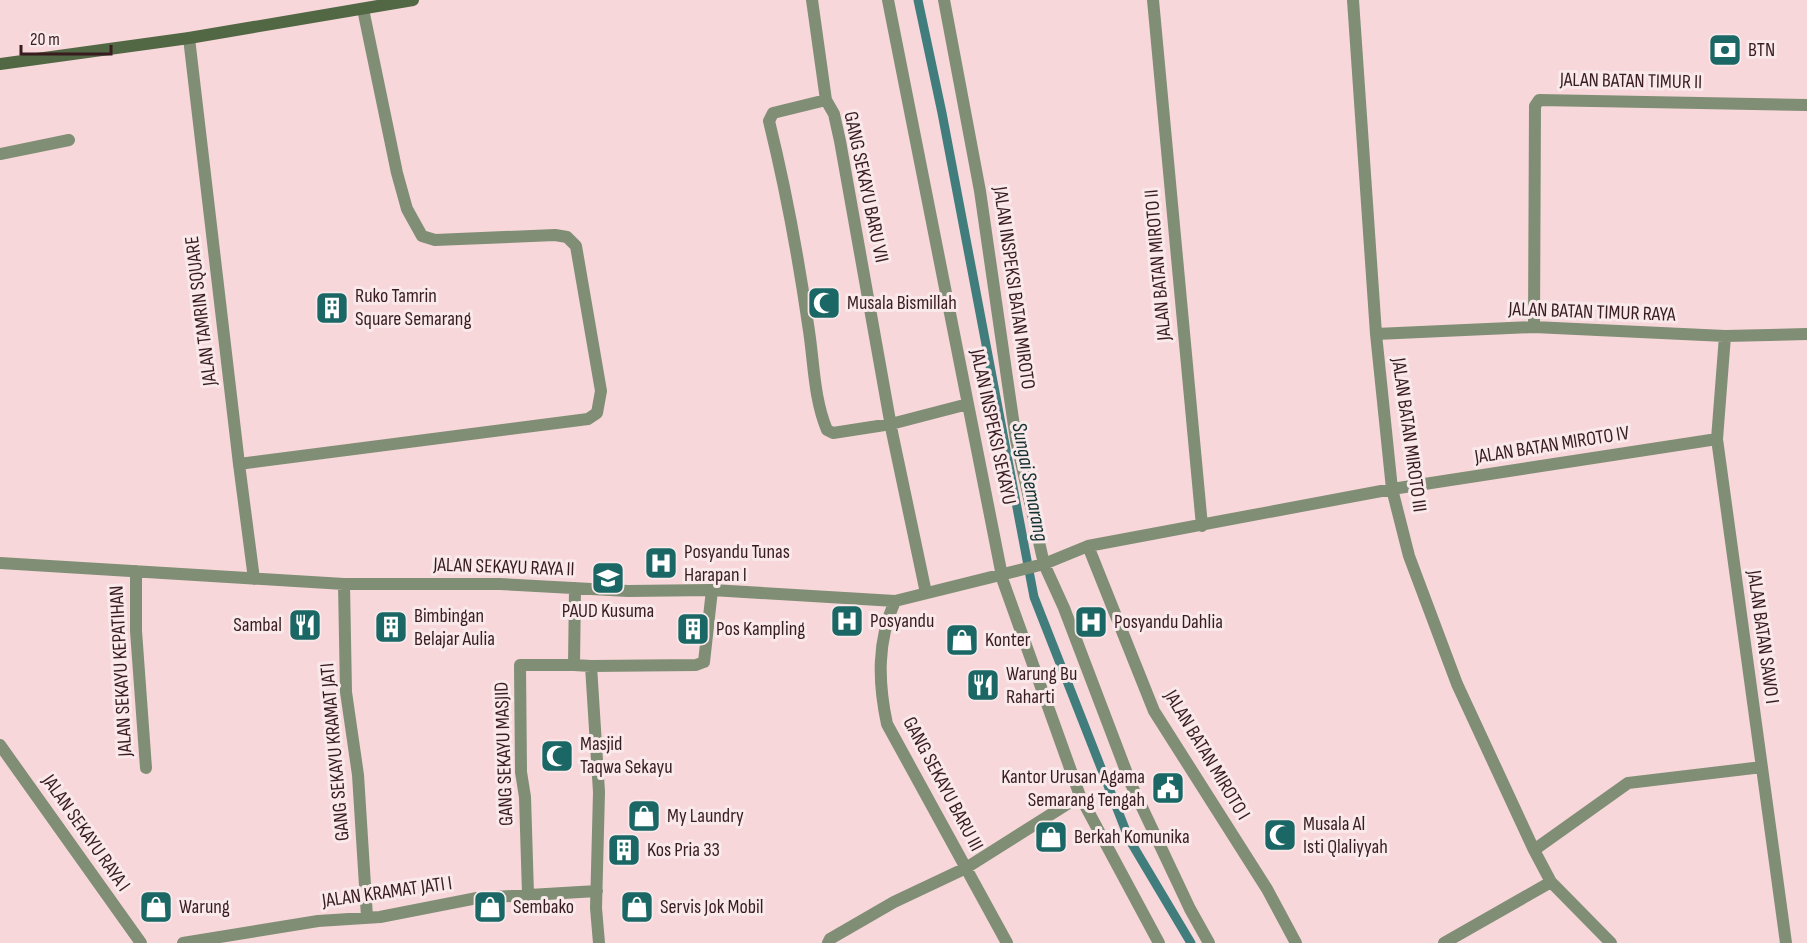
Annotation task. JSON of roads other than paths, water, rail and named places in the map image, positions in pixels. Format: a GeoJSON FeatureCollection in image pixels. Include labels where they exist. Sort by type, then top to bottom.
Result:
{"type":"FeatureCollection","features":[{"type":"Feature","properties":{"kind":"main road"},"geometry":{"type":"LineString","coordinates":[[0,64],[189,38],[363,9],[387,2],[413,0]]}},
{"type":"Feature","properties":{"kind":"street","name":"GANG SEKAYU BARU VII"},"geometry":{"type":"LineString","coordinates":[[812,0],[826,100],[834,114],[840,141],[891,424],[927,593]]}},
{"type":"Feature","properties":{"kind":"street","name":"JALAN INSPEKSI SEKAYU"},"geometry":{"type":"LineString","coordinates":[[888,0],[968,404],[1007,572],[1003,580],[1080,796],[1159,943]]}},
{"type":"Feature","properties":{"kind":"street","name":"JALAN INSPEKSI BATAN MIROTO"},"geometry":{"type":"LineString","coordinates":[[944,0],[980,191],[1016,440],[1040,565],[1064,608],[1131,784],[1190,909],[1209,943]]}},
{"type":"Feature","properties":{"kind":"street","name":"JALAN BATAN MIROTO II"},"geometry":{"type":"LineString","coordinates":[[1153,0],[1202,526]]}},
{"type":"Feature","properties":{"kind":"street","name":"JALAN BATAN MIROTO III"},"geometry":{"type":"LineString","coordinates":[[1353,0],[1377,334],[1392,489],[1409,556],[1457,684],[1534,850],[1551,882],[1611,943]]}},
{"type":"Feature","properties":{"kind":"street"},"geometry":{"type":"LineString","coordinates":[[239,464],[572,423],[588,419],[597,413],[600,403],[601,391],[576,246],[567,237],[528,235],[435,240],[422,236],[414,224],[397,173],[363,9]]}},
{"type":"Feature","properties":{"kind":"street","name":"JALAN TAMRIN SQUARE"},"geometry":{"type":"LineString","coordinates":[[189,38],[254,579]]}},
{"type":"Feature","properties":{"kind":"street","name":"GANG SEKAYU BARU VII"},"geometry":{"type":"LineString","coordinates":[[826,100],[773,114],[769,121],[780,167],[810,333],[815,382],[828,431],[833,433],[891,424],[968,404]]}},
{"type":"Feature","properties":{"kind":"street","name":"JALAN BATAN TIMUR II"},"geometry":{"type":"LineString","coordinates":[[1533,327],[1535,106],[1539,100],[1807,105]]}},
{"type":"Feature","properties":{"kind":"street"},"geometry":{"type":"LineString","coordinates":[[0,154],[69,140]]}},
{"type":"Feature","properties":{"kind":"street","name":"JALAN BATAN TIMUR RAYA"},"geometry":{"type":"LineString","coordinates":[[1377,334],[1533,327],[1725,336],[1807,334]]}},
{"type":"Feature","properties":{"kind":"street","name":"JALAN BATAN SAWO I"},"geometry":{"type":"LineString","coordinates":[[1725,336],[1717,439],[1786,943]]}},
{"type":"Feature","properties":{"kind":"street","name":"JALAN BATAN MIROTO IV"},"geometry":{"type":"LineString","coordinates":[[1392,489],[1717,439]]}},
{"type":"Feature","properties":{"kind":"street"},"geometry":{"type":"LineString","coordinates":[[1007,572],[1040,565],[1088,546],[1392,489]]}},
{"type":"Feature","properties":{"kind":"street","name":"JALAN BATAN MIROTO I"},"geometry":{"type":"LineString","coordinates":[[1088,546],[1154,711],[1267,889],[1296,943]]}},
{"type":"Feature","properties":{"kind":"street","name":"JALAN SEKAYU RAYA II"},"geometry":{"type":"LineString","coordinates":[[0,563],[344,584],[500,584],[628,591],[712,590],[895,601],[1007,572]]}},
{"type":"Feature","properties":{"kind":"street","name":"JALAN SEKAYU KEPATIHAN"},"geometry":{"type":"LineString","coordinates":[[136,571],[136,631],[146,768]]}},
{"type":"Feature","properties":{"kind":"street","name":"GANG SEKAYU KRAMAT JATI"},"geometry":{"type":"LineString","coordinates":[[344,584],[346,692],[358,775],[367,917]]}},
{"type":"Feature","properties":{"kind":"street"},"geometry":{"type":"LineString","coordinates":[[575,588],[574,666],[696,665],[704,662],[712,590]]}},
{"type":"Feature","properties":{"kind":"street","name":"GANG SEKAYU BARU III"},"geometry":{"type":"LineString","coordinates":[[895,601],[889,614],[879,664],[879,690],[887,724],[1007,943]]}},
{"type":"Feature","properties":{"kind":"street","name":"GANG SEKAYU MASJID"},"geometry":{"type":"LineString","coordinates":[[528,894],[525,797],[521,772],[520,665],[574,666]]}},
{"type":"Feature","properties":{"kind":"street"},"geometry":{"type":"LineString","coordinates":[[591,666],[598,792],[599,943]]}},
{"type":"Feature","properties":{"kind":"street","name":"JALAN SEKAYU RAYA I"},"geometry":{"type":"LineString","coordinates":[[0,745],[141,943]]}},
{"type":"Feature","properties":{"kind":"street"},"geometry":{"type":"LineString","coordinates":[[1534,850],[1628,783],[1761,767]]}},
{"type":"Feature","properties":{"kind":"street"},"geometry":{"type":"LineString","coordinates":[[828,943],[830,939],[894,902],[966,868],[1080,796]]}},
{"type":"Feature","properties":{"kind":"street"},"geometry":{"type":"LineString","coordinates":[[1444,943],[1551,882]]}},
{"type":"Feature","properties":{"kind":"street","name":"JALAN KRAMAT JATI I"},"geometry":{"type":"LineString","coordinates":[[183,943],[318,921],[380,917],[477,898],[597,891]]}},
{"type":"Feature","properties":{"kind":"waterway","name":"Sungai Semarang"},"geometry":{"type":"LineString","coordinates":[[918,0],[942,113],[1034,597],[1129,839],[1191,943]]}},
{"type":"Feature","properties":{"kind":"place","name":"BTN"},"geometry":{"type":"Point","coordinates":[1725,50]}},
{"type":"Feature","properties":{"kind":"place","name":"Musala Bismillah"},"geometry":{"type":"Point","coordinates":[824,303]}},
{"type":"Feature","properties":{"kind":"place","name":"Ruko Tamrin Square Semarang"},"geometry":{"type":"Point","coordinates":[332,308]}},
{"type":"Feature","properties":{"kind":"place","name":"Posyandu Tunas Harapan I"},"geometry":{"type":"Point","coordinates":[661,563]}},
{"type":"Feature","properties":{"kind":"place","name":"PAUD Kusuma"},"geometry":{"type":"Point","coordinates":[608,578]}},
{"type":"Feature","properties":{"kind":"place","name":"Posyandu"},"geometry":{"type":"Point","coordinates":[847,621]}},
{"type":"Feature","properties":{"kind":"place","name":"Posyandu Dahlia"},"geometry":{"type":"Point","coordinates":[1091,622]}},
{"type":"Feature","properties":{"kind":"place","name":"Sambal"},"geometry":{"type":"Point","coordinates":[305,625]}},
{"type":"Feature","properties":{"kind":"place","name":"Bimbingan Belajar Aulia"},"geometry":{"type":"Point","coordinates":[391,627]}},
{"type":"Feature","properties":{"kind":"place","name":"Pos Kampling"},"geometry":{"type":"Point","coordinates":[693,629]}},
{"type":"Feature","properties":{"kind":"place","name":"Konter"},"geometry":{"type":"Point","coordinates":[962,640]}},
{"type":"Feature","properties":{"kind":"place","name":"Warung Bu Raharti"},"geometry":{"type":"Point","coordinates":[983,685]}},
{"type":"Feature","properties":{"kind":"place","name":"Masjid Taqwa Sekayu"},"geometry":{"type":"Point","coordinates":[557,756]}},
{"type":"Feature","properties":{"kind":"place","name":"Kantor Urusan Agama Semarang Tengah"},"geometry":{"type":"Point","coordinates":[1168,788]}},
{"type":"Feature","properties":{"kind":"place","name":"My Laundry"},"geometry":{"type":"Point","coordinates":[644,816]}},
{"type":"Feature","properties":{"kind":"place","name":"Musala Al Isti Qlaliyyah"},"geometry":{"type":"Point","coordinates":[1280,835]}},
{"type":"Feature","properties":{"kind":"place","name":"Berkah Komunika"},"geometry":{"type":"Point","coordinates":[1051,837]}},
{"type":"Feature","properties":{"kind":"place","name":"Kos Pria 33"},"geometry":{"type":"Point","coordinates":[624,850]}},
{"type":"Feature","properties":{"kind":"place","name":"Warung"},"geometry":{"type":"Point","coordinates":[156,907]}},
{"type":"Feature","properties":{"kind":"place","name":"Sembako"},"geometry":{"type":"Point","coordinates":[490,907]}},
{"type":"Feature","properties":{"kind":"place","name":"Servis Jok Mobil"},"geometry":{"type":"Point","coordinates":[637,907]}}]}
